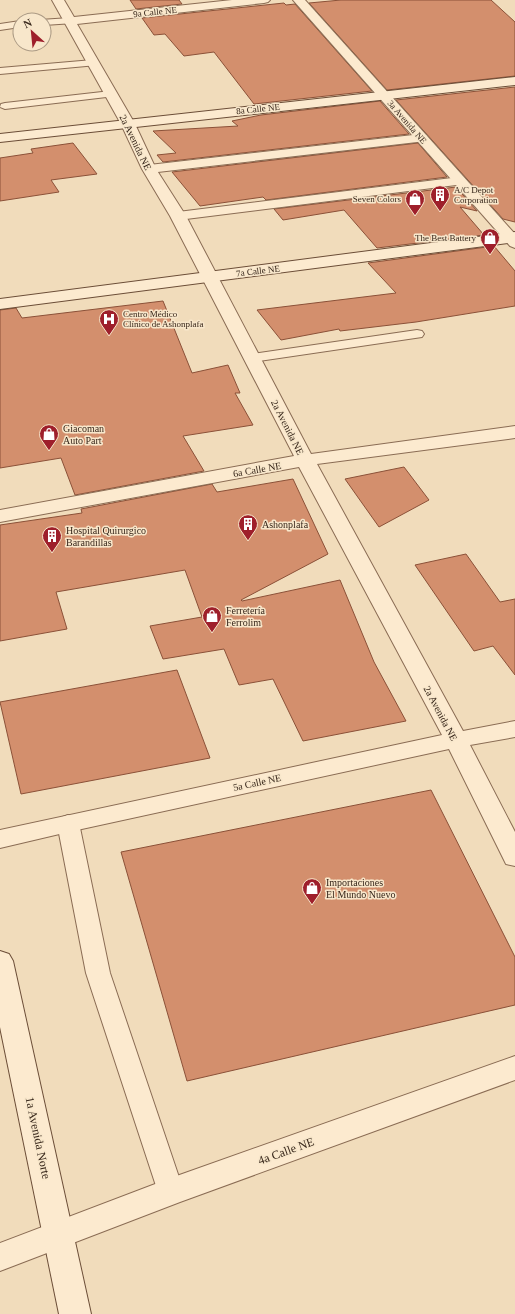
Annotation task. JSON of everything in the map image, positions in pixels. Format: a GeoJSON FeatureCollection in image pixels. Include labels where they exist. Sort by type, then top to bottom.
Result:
{"type":"FeatureCollection","features":[{"type":"Feature","properties":{"kind":"street","name":"2a Avenida NE"},"geometry":{"type":"LineString","coordinates":[[58,0],[128,124],[149,170],[178,216],[305,460],[456,740],[515,857]]}},
{"type":"Feature","properties":{"kind":"street","name":"9a Calle NE"},"geometry":{"type":"LineString","coordinates":[[70,21],[264,0]]}},
{"type":"Feature","properties":{"kind":"street","name":"3a Avenida NE"},"geometry":{"type":"LineString","coordinates":[[300,0],[513,240]]}},
{"type":"Feature","properties":{"kind":"street","name":"8a Calle NE"},"geometry":{"type":"LineString","coordinates":[[0,138],[515,81]]}},
{"type":"Feature","properties":{"kind":"street","name":"7a Calle NE"},"geometry":{"type":"LineString","coordinates":[[0,304],[513,240]]}},
{"type":"Feature","properties":{"kind":"street","name":"6a Calle NE"},"geometry":{"type":"LineString","coordinates":[[0,516],[305,460],[515,432]]}},
{"type":"Feature","properties":{"kind":"street","name":"5a Calle NE"},"geometry":{"type":"LineString","coordinates":[[0,840],[68,823],[456,740],[515,729]]}},
{"type":"Feature","properties":{"kind":"street","name":"1a Avenida Norte"},"geometry":{"type":"LineString","coordinates":[[0,961],[75,1314]]}},
{"type":"Feature","properties":{"kind":"street","name":"4a Calle NE"},"geometry":{"type":"LineString","coordinates":[[0,1256],[58,1236],[171,1192],[515,1068]]}},
{"type":"Feature","properties":{"kind":"lane"},"geometry":{"type":"LineString","coordinates":[[52,22],[70,21]]}},
{"type":"Feature","properties":{"kind":"lane"},"geometry":{"type":"LineString","coordinates":[[0,27],[12,25]]}},
{"type":"Feature","properties":{"kind":"lane"},"geometry":{"type":"LineString","coordinates":[[0,71],[93,63]]}},
{"type":"Feature","properties":{"kind":"lane"},"geometry":{"type":"LineString","coordinates":[[5,106],[111,94]]}},
{"type":"Feature","properties":{"kind":"lane"},"geometry":{"type":"LineString","coordinates":[[149,170],[422,138]]}},
{"type":"Feature","properties":{"kind":"lane"},"geometry":{"type":"LineString","coordinates":[[178,216],[460,181]]}},
{"type":"Feature","properties":{"kind":"lane"},"geometry":{"type":"LineString","coordinates":[[252,358],[417,334]]}},
{"type":"Feature","properties":{"kind":"lane"},"geometry":{"type":"LineString","coordinates":[[68,823],[98,973],[171,1192]]}},
{"type":"Feature","properties":{"kind":"building"},"geometry":{"type":"Polygon","coordinates":[[[130,0],[179,0],[182,4],[136,9],[130,0]]]}},
{"type":"Feature","properties":{"kind":"building"},"geometry":{"type":"Polygon","coordinates":[[[341,0],[491,0],[515,22],[515,76],[387,90],[309,3],[341,0]]]}},
{"type":"Feature","properties":{"kind":"building"},"geometry":{"type":"Polygon","coordinates":[[[284,3],[286,5],[295,4],[372,91],[254,104],[214,52],[184,56],[165,34],[154,35],[142,18],[284,3]]]}},
{"type":"Feature","properties":{"kind":"building"},"geometry":{"type":"Polygon","coordinates":[[[515,87],[515,222],[503,219],[396,100],[515,87]]]}},
{"type":"Feature","properties":{"kind":"building"},"geometry":{"type":"Polygon","coordinates":[[[380,101],[409,134],[163,162],[157,155],[176,153],[153,131],[238,126],[232,121],[261,115],[380,101]]]}},
{"type":"Feature","properties":{"kind":"building"},"geometry":{"type":"Polygon","coordinates":[[[73,143],[97,174],[51,180],[59,192],[0,201],[0,158],[33,153],[31,149],[73,143]]]}},
{"type":"Feature","properties":{"kind":"building"},"geometry":{"type":"Polygon","coordinates":[[[418,143],[447,177],[266,200],[263,197],[200,206],[172,172],[418,143]]]}},
{"type":"Feature","properties":{"kind":"building"},"geometry":{"type":"Polygon","coordinates":[[[456,187],[477,211],[460,207],[484,235],[377,248],[344,210],[283,220],[274,209],[456,187]]]}},
{"type":"Feature","properties":{"kind":"building"},"geometry":{"type":"Polygon","coordinates":[[[494,246],[515,271],[515,306],[416,322],[340,331],[339,329],[281,340],[257,310],[396,293],[368,263],[494,246]]]}},
{"type":"Feature","properties":{"kind":"building"},"geometry":{"type":"Polygon","coordinates":[[[163,301],[192,373],[228,365],[240,393],[235,393],[253,425],[183,436],[204,471],[75,495],[61,458],[0,468],[0,310],[16,308],[22,318],[163,301]]]}},
{"type":"Feature","properties":{"kind":"building"},"geometry":{"type":"Polygon","coordinates":[[[404,467],[429,500],[379,527],[345,479],[404,467]]]}},
{"type":"Feature","properties":{"kind":"building"},"geometry":{"type":"Polygon","coordinates":[[[293,479],[328,554],[241,600],[340,580],[374,662],[406,721],[303,741],[273,679],[239,685],[224,649],[163,659],[150,626],[202,617],[185,570],[56,592],[67,629],[0,641],[0,525],[82,513],[81,509],[212,484],[217,492],[293,479]]]}},
{"type":"Feature","properties":{"kind":"building"},"geometry":{"type":"Polygon","coordinates":[[[466,554],[500,602],[515,599],[515,675],[493,646],[474,651],[415,565],[466,554]]]}},
{"type":"Feature","properties":{"kind":"building"},"geometry":{"type":"Polygon","coordinates":[[[177,670],[210,758],[21,794],[0,702],[177,670]]]}},
{"type":"Feature","properties":{"kind":"building","name":"Importaciones El Mundo Nuevo"},"geometry":{"type":"Polygon","coordinates":[[[431,790],[515,957],[515,1005],[187,1081],[121,852],[431,790]]]}},
{"type":"Feature","properties":{"kind":"place","name":"A/C Depot Corporation"},"geometry":{"type":"Point","coordinates":[440,212]}},
{"type":"Feature","properties":{"kind":"place","name":"Seven Colors"},"geometry":{"type":"Point","coordinates":[415,216]}},
{"type":"Feature","properties":{"kind":"place","name":"The Best Battery"},"geometry":{"type":"Point","coordinates":[490,255]}},
{"type":"Feature","properties":{"kind":"place","name":"Centro Médico Clínico de Ashonplafa"},"geometry":{"type":"Point","coordinates":[109,336]}},
{"type":"Feature","properties":{"kind":"place","name":"Giacoman Auto Part"},"geometry":{"type":"Point","coordinates":[49,451]}},
{"type":"Feature","properties":{"kind":"place","name":"Ashonplafa"},"geometry":{"type":"Point","coordinates":[248,541]}},
{"type":"Feature","properties":{"kind":"place","name":"Hospital Quirurgico Barandillas"},"geometry":{"type":"Point","coordinates":[52,553]}},
{"type":"Feature","properties":{"kind":"place","name":"Ferretería Ferrolim"},"geometry":{"type":"Point","coordinates":[212,633]}},
{"type":"Feature","properties":{"kind":"place","name":"Importaciones El Mundo Nuevo"},"geometry":{"type":"Point","coordinates":[312,905]}}]}
